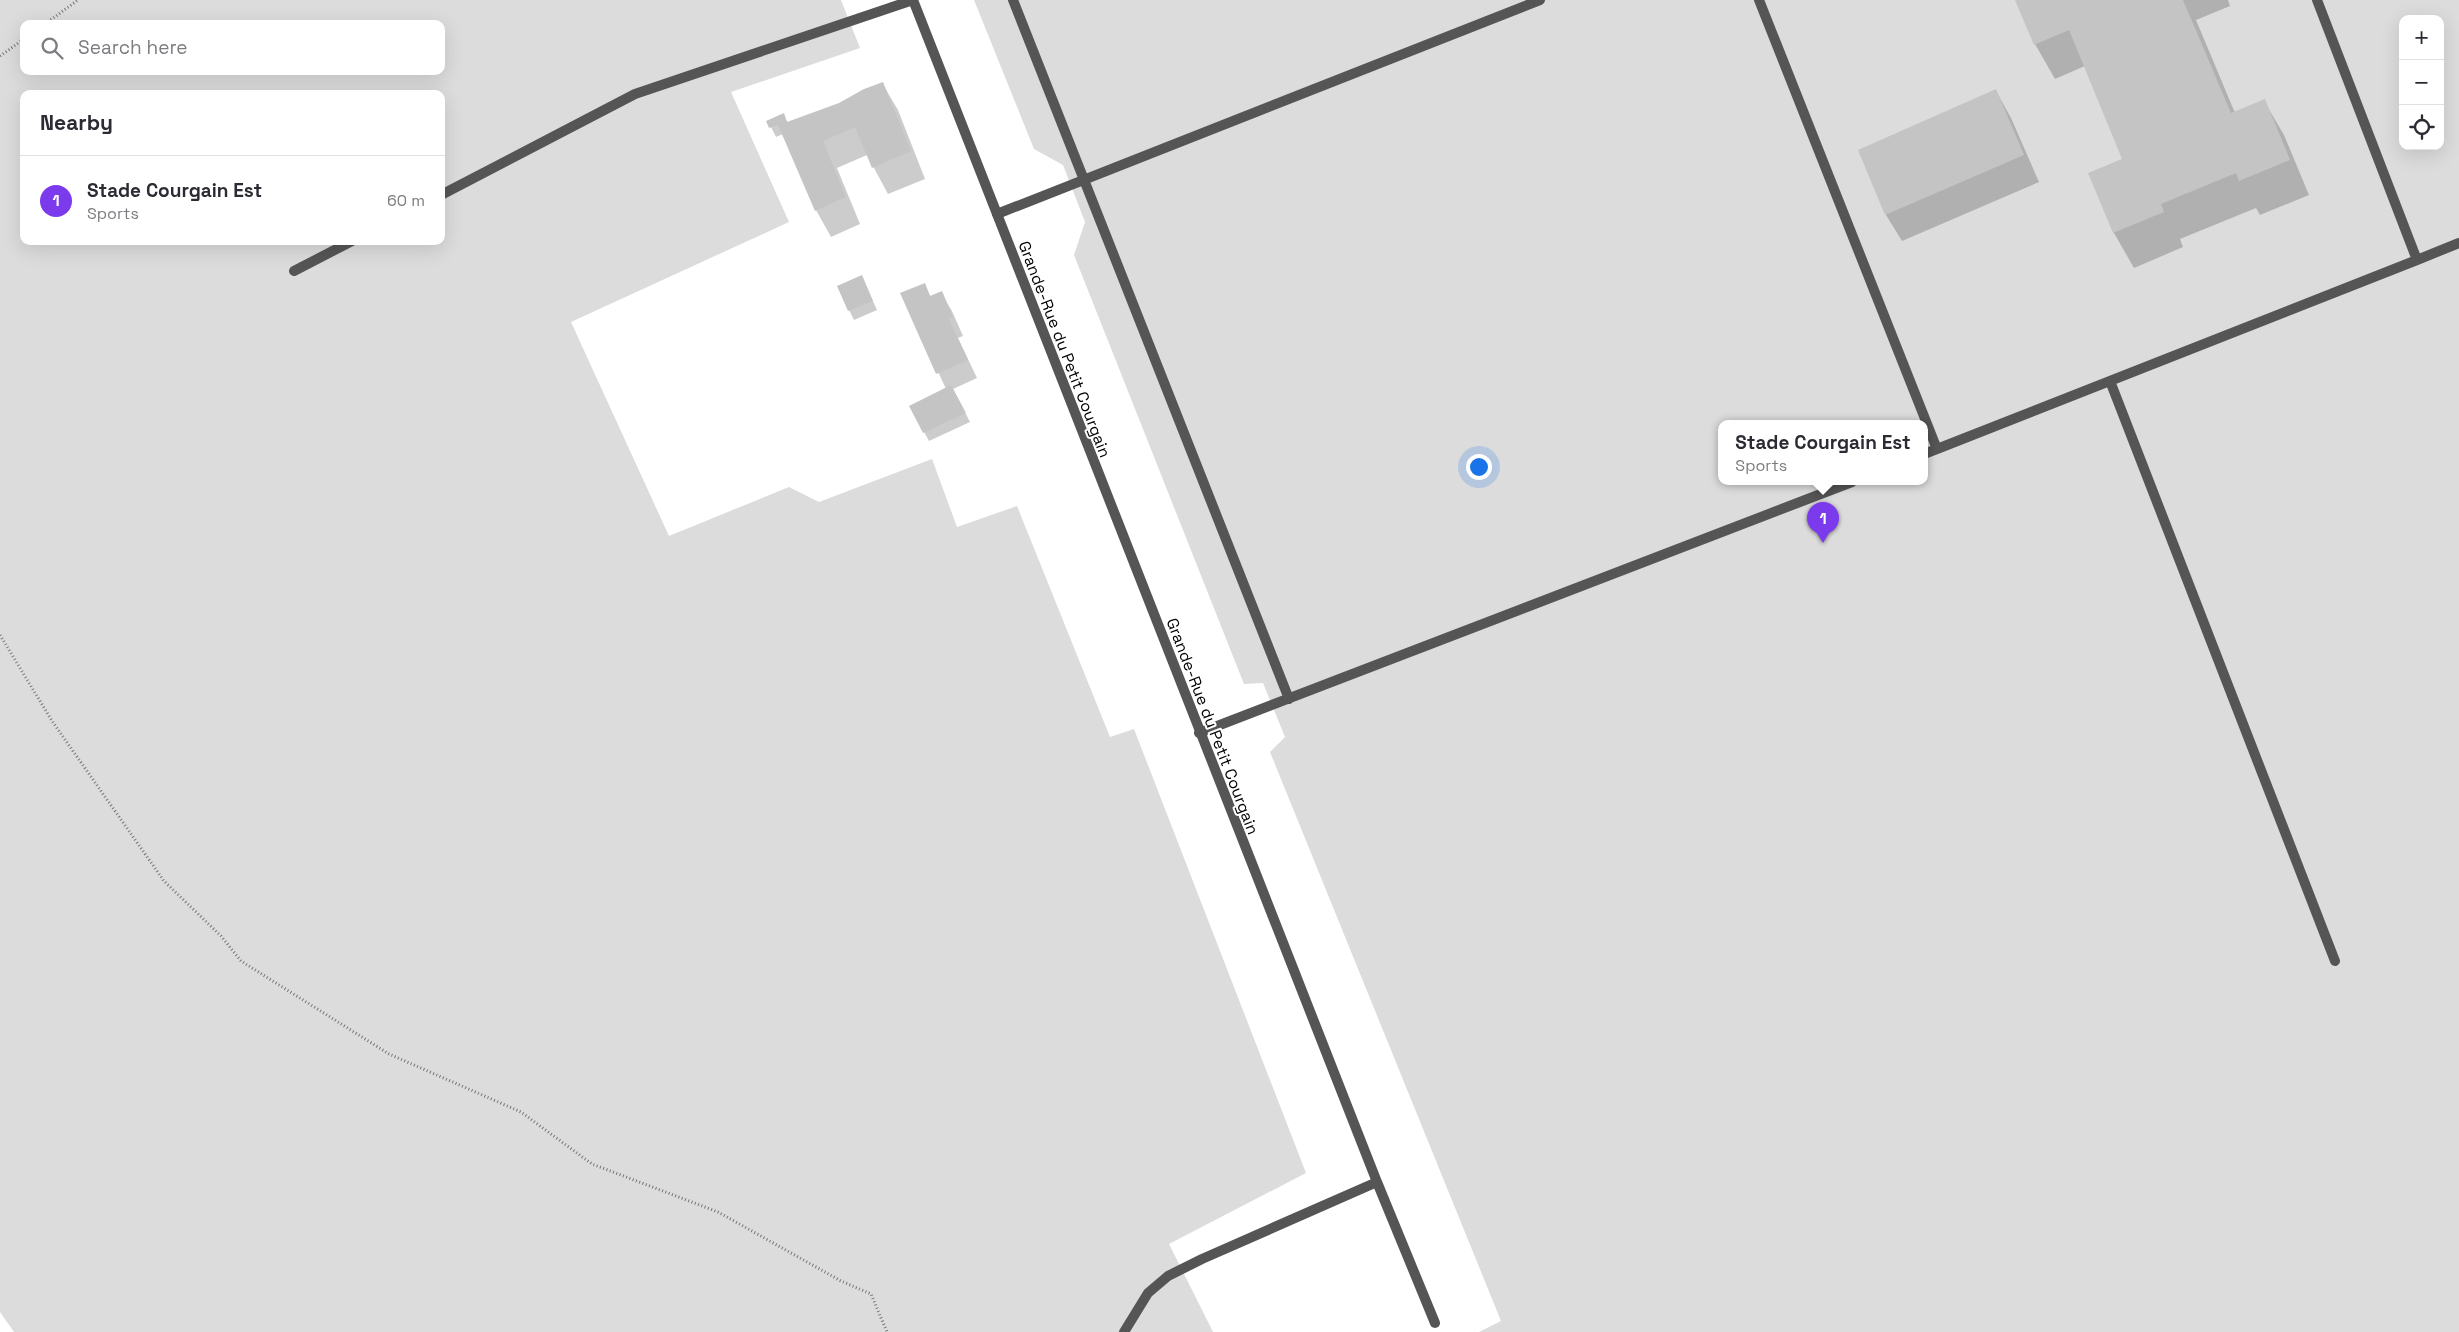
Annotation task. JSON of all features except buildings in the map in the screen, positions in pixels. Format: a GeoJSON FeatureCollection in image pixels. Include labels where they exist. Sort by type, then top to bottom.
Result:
{"type":"FeatureCollection","features":[{"type":"Feature","properties":{"kind":"street"},"geometry":{"type":"LineString","coordinates":[[445,193],[635,94],[912,0]]}},
{"type":"Feature","properties":{"kind":"street","name":"Grande-Rue du Petit Courgain"},"geometry":{"type":"LineString","coordinates":[[912,0],[1199,733],[1435,1323]]}},
{"type":"Feature","properties":{"kind":"street"},"geometry":{"type":"LineString","coordinates":[[1013,0],[1290,698]]}},
{"type":"Feature","properties":{"kind":"street"},"geometry":{"type":"LineString","coordinates":[[996,214],[1540,0]]}},
{"type":"Feature","properties":{"kind":"street"},"geometry":{"type":"LineString","coordinates":[[1759,0],[1926,420]]}},
{"type":"Feature","properties":{"kind":"street"},"geometry":{"type":"LineString","coordinates":[[2317,0],[2417,260]]}},
{"type":"Feature","properties":{"kind":"street"},"geometry":{"type":"LineString","coordinates":[[1928,452],[2459,243]]}},
{"type":"Feature","properties":{"kind":"street"},"geometry":{"type":"LineString","coordinates":[[294,271],[344,245]]}},
{"type":"Feature","properties":{"kind":"street"},"geometry":{"type":"LineString","coordinates":[[2110,381],[2335,961]]}},
{"type":"Feature","properties":{"kind":"street"},"geometry":{"type":"LineString","coordinates":[[1928,426],[1937,449]]}},
{"type":"Feature","properties":{"kind":"street"},"geometry":{"type":"LineString","coordinates":[[1199,733],[1844,485]]}},
{"type":"Feature","properties":{"kind":"street"},"geometry":{"type":"LineString","coordinates":[[1124,1332],[1148,1293],[1168,1276],[1202,1258],[1377,1182]]}},
{"type":"Feature","properties":{"kind":"path"},"geometry":{"type":"LineString","coordinates":[[50,20],[78,0]]}},
{"type":"Feature","properties":{"kind":"path"},"geometry":{"type":"LineString","coordinates":[[0,56],[20,42]]}},
{"type":"Feature","properties":{"kind":"path"},"geometry":{"type":"LineString","coordinates":[[0,635],[52,721],[164,881],[221,936],[242,961],[389,1054],[521,1112],[592,1164],[718,1212],[841,1281],[871,1294],[887,1332]]}},
{"type":"Feature","properties":{"kind":"shaded area"},"geometry":{"type":"Polygon","coordinates":[[[0,0],[841,0],[860,48],[731,92],[789,222],[571,322],[669,536],[789,487],[819,502],[932,459],[957,527],[1017,506],[1110,737],[1134,729],[1306,1173],[1169,1244],[1213,1332],[14,1332],[0,1312],[0,0]]]}},
{"type":"Feature","properties":{"kind":"shaded area"},"geometry":{"type":"Polygon","coordinates":[[[974,0],[2459,0],[2459,1332],[1479,1332],[1501,1321],[1270,752],[1285,737],[1263,683],[1244,684],[1074,255],[1085,222],[1063,165],[1034,149],[974,0]]]}},
{"type":"Feature","properties":{"kind":"place","name":"Stade Courgain Est"},"geometry":{"type":"Point","coordinates":[1823,543]}}]}
